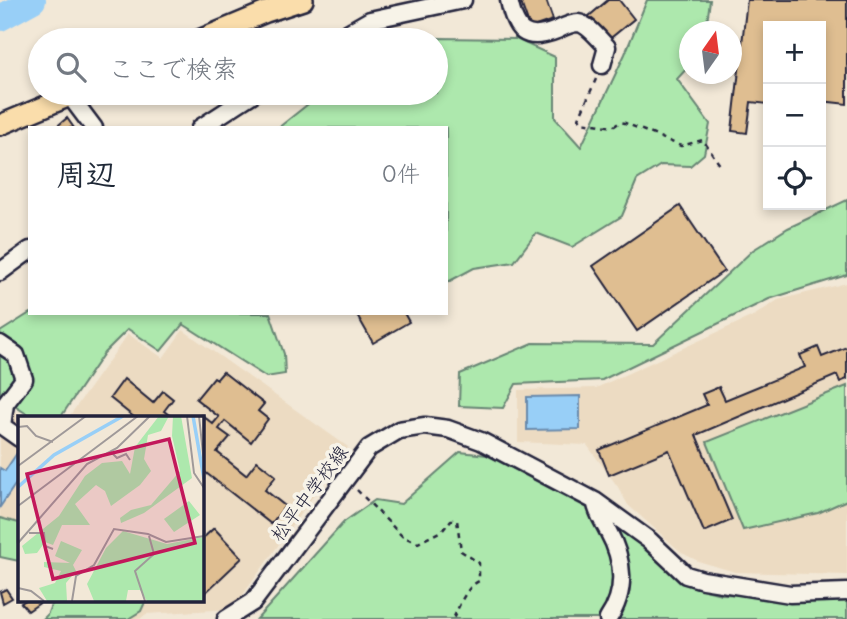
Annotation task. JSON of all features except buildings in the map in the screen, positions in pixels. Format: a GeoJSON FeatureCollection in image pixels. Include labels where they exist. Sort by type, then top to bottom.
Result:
{"type":"FeatureCollection","features":[{"type":"Feature","properties":{"kind":"main road"},"geometry":{"type":"LineString","coordinates":[[228,28],[303,0]]}},
{"type":"Feature","properties":{"kind":"main road"},"geometry":{"type":"LineString","coordinates":[[0,125],[47,105]]}},
{"type":"Feature","properties":{"kind":"street"},"geometry":{"type":"LineString","coordinates":[[356,28],[370,20],[463,0]]}},
{"type":"Feature","properties":{"kind":"street"},"geometry":{"type":"LineString","coordinates":[[509,0],[513,21],[527,34],[536,37],[574,23],[583,24],[607,47],[602,65]]}},
{"type":"Feature","properties":{"kind":"street"},"geometry":{"type":"LineString","coordinates":[[80,105],[93,126]]}},
{"type":"Feature","properties":{"kind":"street"},"geometry":{"type":"LineString","coordinates":[[203,126],[235,105]]}},
{"type":"Feature","properties":{"kind":"street"},"geometry":{"type":"LineString","coordinates":[[0,272],[28,251]]}},
{"type":"Feature","properties":{"kind":"street"},"geometry":{"type":"LineString","coordinates":[[0,344],[16,355],[24,379],[5,404],[2,426],[18,437]]}},
{"type":"Feature","properties":{"kind":"street","name":"松平中学校線"},"geometry":{"type":"LineString","coordinates":[[226,619],[253,602],[369,448],[389,435],[411,427],[438,427],[481,441],[595,501],[649,541],[686,575],[790,594],[847,592]]}},
{"type":"Feature","properties":{"kind":"street"},"geometry":{"type":"LineString","coordinates":[[595,501],[598,517],[608,530],[619,555],[621,584],[618,604],[608,619]]}},
{"type":"Feature","properties":{"kind":"path"},"geometry":{"type":"LineString","coordinates":[[602,65],[579,118],[582,122],[613,127],[620,122],[625,123],[681,146],[703,140],[722,168]]}},
{"type":"Feature","properties":{"kind":"path"},"geometry":{"type":"LineString","coordinates":[[347,476],[362,497],[402,536],[418,543],[443,530],[451,520],[457,520],[461,551],[479,563],[480,574],[479,581],[471,585],[453,619]]}},
{"type":"Feature","properties":{"kind":"shaded area"},"geometry":{"type":"Polygon","coordinates":[[[847,283],[847,575],[735,572],[698,561],[682,553],[628,505],[587,445],[518,442],[518,390],[596,388],[755,315],[778,300],[847,283]]]}},
{"type":"Feature","properties":{"kind":"shaded area"},"geometry":{"type":"Polygon","coordinates":[[[183,330],[348,447],[233,609],[146,614],[140,619],[129,619],[106,602],[203,602],[203,416],[69,416],[128,334],[163,358],[183,330]]]}},
{"type":"Feature","properties":{"kind":"shaded area"},"geometry":{"type":"Polygon","coordinates":[[[15,411],[21,416],[18,416],[18,539],[0,526],[0,431],[15,411]]]}},
{"type":"Feature","properties":{"kind":"green space"},"geometry":{"type":"Polygon","coordinates":[[[647,0],[710,0],[707,21],[679,21],[677,79],[710,124],[704,154],[690,166],[661,165],[637,180],[622,216],[572,247],[536,233],[514,262],[474,268],[448,282],[448,126],[281,126],[307,105],[448,105],[448,38],[516,39],[555,57],[555,118],[581,147],[647,0]]]}},
{"type":"Feature","properties":{"kind":"green space"},"geometry":{"type":"Polygon","coordinates":[[[847,200],[847,275],[769,299],[602,380],[516,384],[503,408],[459,406],[460,374],[533,343],[653,344],[753,250],[788,228],[847,200]]]}},
{"type":"Feature","properties":{"kind":"green space"},"geometry":{"type":"Polygon","coordinates":[[[28,314],[271,315],[284,354],[285,374],[266,377],[183,324],[161,351],[128,329],[104,353],[61,416],[30,416],[10,403],[0,411],[0,332],[28,314]]]}},
{"type":"Feature","properties":{"kind":"green space"},"geometry":{"type":"Polygon","coordinates":[[[847,386],[847,500],[818,513],[743,530],[707,442],[847,386]]]}},
{"type":"Feature","properties":{"kind":"green space"},"geometry":{"type":"Polygon","coordinates":[[[460,452],[487,455],[614,522],[690,586],[721,594],[847,598],[847,619],[257,619],[344,522],[375,500],[401,504],[460,452]]]}},
{"type":"Feature","properties":{"kind":"green space"},"geometry":{"type":"Polygon","coordinates":[[[0,518],[18,523],[18,561],[0,557],[0,518]]]}},
{"type":"Feature","properties":{"kind":"green space"},"geometry":{"type":"Polygon","coordinates":[[[52,602],[145,602],[141,611],[128,619],[43,619],[52,602]]]}},
{"type":"Feature","properties":{"kind":"water"},"geometry":{"type":"Polygon","coordinates":[[[580,396],[580,429],[527,430],[527,397],[580,396]]]}},
{"type":"Feature","properties":{"kind":"water"},"geometry":{"type":"Polygon","coordinates":[[[17,453],[18,480],[0,507],[0,468],[5,471],[17,453]]]}},
{"type":"Feature","properties":{"kind":"waterway"},"geometry":{"type":"LineString","coordinates":[[0,18],[33,0]]}}]}
